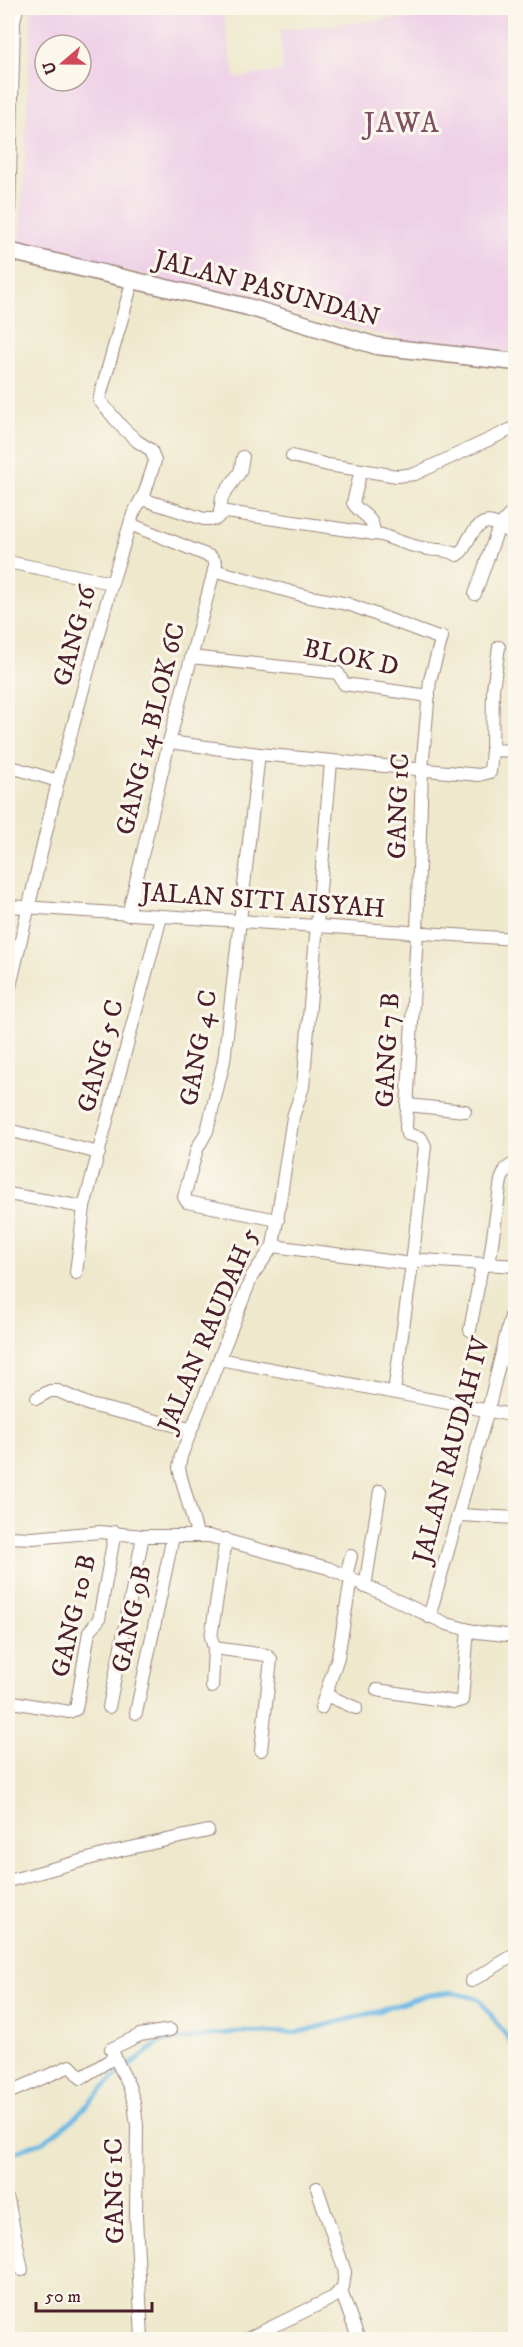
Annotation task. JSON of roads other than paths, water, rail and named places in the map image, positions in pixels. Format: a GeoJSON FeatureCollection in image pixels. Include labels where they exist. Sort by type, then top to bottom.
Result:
{"type":"FeatureCollection","features":[{"type":"Feature","properties":{"kind":"street"},"geometry":{"type":"LineString","coordinates":[[8,251],[14,21],[17,8]]}},
{"type":"Feature","properties":{"kind":"street","name":"JALAN PASUNDAN"},"geometry":{"type":"LineString","coordinates":[[8,251],[248,307],[377,346],[516,362]]}},
{"type":"Feature","properties":{"kind":"street","name":"GANG 16"},"geometry":{"type":"LineString","coordinates":[[8,995],[58,782],[112,584],[130,524],[142,499],[155,461],[151,450],[122,427],[99,400],[133,279]]}},
{"type":"Feature","properties":{"kind":"street"},"geometry":{"type":"LineString","coordinates":[[292,456],[328,465],[398,476],[415,474],[516,427]]}},
{"type":"Feature","properties":{"kind":"street"},"geometry":{"type":"LineString","coordinates":[[142,499],[211,520],[218,518],[222,497],[240,472],[243,457]]}},
{"type":"Feature","properties":{"kind":"street"},"geometry":{"type":"LineString","coordinates":[[361,470],[353,503],[371,520],[374,528],[373,534]]}},
{"type":"Feature","properties":{"kind":"street"},"geometry":{"type":"LineString","coordinates":[[475,594],[499,526],[516,508]]}},
{"type":"Feature","properties":{"kind":"street"},"geometry":{"type":"LineString","coordinates":[[220,510],[373,534],[429,549],[446,550],[457,555],[462,552],[477,527],[484,522],[494,522],[516,537]]}},
{"type":"Feature","properties":{"kind":"street","name":"GANG 14 BLOK 6C"},"geometry":{"type":"LineString","coordinates":[[128,915],[169,741],[216,563],[211,557],[130,524]]}},
{"type":"Feature","properties":{"kind":"street"},"geometry":{"type":"LineString","coordinates":[[8,562],[112,584]]}},
{"type":"Feature","properties":{"kind":"street","name":"GANG 1C"},"geometry":{"type":"LineString","coordinates":[[214,570],[304,596],[348,604],[442,638],[430,680],[422,769],[417,933]]}},
{"type":"Feature","properties":{"kind":"street"},"geometry":{"type":"LineString","coordinates":[[169,741],[331,762],[484,775],[490,772],[493,689],[499,647]]}},
{"type":"Feature","properties":{"kind":"street","name":"BLOK D"},"geometry":{"type":"LineString","coordinates":[[191,657],[335,672],[344,684],[429,696]]}},
{"type":"Feature","properties":{"kind":"street"},"geometry":{"type":"LineString","coordinates":[[492,750],[516,752]]}},
{"type":"Feature","properties":{"kind":"street","name":"GANG 4 C"},"geometry":{"type":"LineString","coordinates":[[259,754],[228,1037],[221,1077],[207,1131],[197,1149],[184,1197],[188,1202],[278,1220]]}},
{"type":"Feature","properties":{"kind":"street","name":"JALAN RAUDAH 5"},"geometry":{"type":"LineString","coordinates":[[198,1534],[179,1468],[181,1455],[252,1276],[273,1246],[293,1117],[303,1087],[331,762]]}},
{"type":"Feature","properties":{"kind":"street"},"geometry":{"type":"LineString","coordinates":[[8,766],[58,782]]}},
{"type":"Feature","properties":{"kind":"street","name":"JALAN SITI AISYAH"},"geometry":{"type":"LineString","coordinates":[[8,906],[516,939]]}},
{"type":"Feature","properties":{"kind":"street","name":"GANG 5 C"},"geometry":{"type":"LineString","coordinates":[[76,1273],[84,1206],[161,917]]}},
{"type":"Feature","properties":{"kind":"street","name":"GANG 7 B"},"geometry":{"type":"LineString","coordinates":[[412,1264],[425,1146],[421,1138],[407,1134],[417,933]]}},
{"type":"Feature","properties":{"kind":"street"},"geometry":{"type":"LineString","coordinates":[[407,1106],[465,1111]]}},
{"type":"Feature","properties":{"kind":"street"},"geometry":{"type":"LineString","coordinates":[[8,1130],[99,1153]]}},
{"type":"Feature","properties":{"kind":"street"},"geometry":{"type":"LineString","coordinates":[[470,1330],[486,1265],[501,1180],[506,1169],[516,1162]]}},
{"type":"Feature","properties":{"kind":"street"},"geometry":{"type":"LineString","coordinates":[[8,1194],[84,1206]]}},
{"type":"Feature","properties":{"kind":"street"},"geometry":{"type":"LineString","coordinates":[[273,1246],[412,1264],[423,1260],[516,1266]]}},
{"type":"Feature","properties":{"kind":"street"},"geometry":{"type":"LineString","coordinates":[[394,1392],[412,1264]]}},
{"type":"Feature","properties":{"kind":"street","name":"JALAN RAUDAH IV"},"geometry":{"type":"LineString","coordinates":[[429,1617],[488,1410],[516,1295]]}},
{"type":"Feature","properties":{"kind":"street"},"geometry":{"type":"LineString","coordinates":[[219,1359],[516,1416]]}},
{"type":"Feature","properties":{"kind":"street"},"geometry":{"type":"LineString","coordinates":[[38,1398],[50,1391],[58,1391],[90,1405],[190,1429]]}},
{"type":"Feature","properties":{"kind":"street"},"geometry":{"type":"LineString","coordinates":[[365,1587],[380,1491]]}},
{"type":"Feature","properties":{"kind":"street"},"geometry":{"type":"LineString","coordinates":[[459,1515],[516,1518]]}},
{"type":"Feature","properties":{"kind":"street"},"geometry":{"type":"LineString","coordinates":[[8,1537],[33,1538],[116,1532],[143,1536],[198,1534],[226,1539],[298,1558],[348,1578],[429,1617],[468,1630],[516,1636]]}},
{"type":"Feature","properties":{"kind":"street","name":"GANG 10 B"},"geometry":{"type":"LineString","coordinates":[[8,1701],[69,1712],[75,1710],[89,1632],[99,1619],[116,1532]]}},
{"type":"Feature","properties":{"kind":"street"},"geometry":{"type":"LineString","coordinates":[[109,1707],[143,1536]]}},
{"type":"Feature","properties":{"kind":"street","name":"GANG 9B"},"geometry":{"type":"LineString","coordinates":[[136,1713],[172,1536]]}},
{"type":"Feature","properties":{"kind":"street"},"geometry":{"type":"LineString","coordinates":[[212,1687],[214,1648],[211,1637],[226,1539]]}},
{"type":"Feature","properties":{"kind":"street"},"geometry":{"type":"LineString","coordinates":[[321,1708],[338,1657],[351,1556]]}},
{"type":"Feature","properties":{"kind":"street"},"geometry":{"type":"LineString","coordinates":[[377,1690],[455,1702],[462,1700],[468,1630]]}},
{"type":"Feature","properties":{"kind":"street"},"geometry":{"type":"LineString","coordinates":[[214,1648],[266,1655],[271,1659],[261,1750]]}},
{"type":"Feature","properties":{"kind":"street"},"geometry":{"type":"LineString","coordinates":[[326,1695],[356,1708]]}},
{"type":"Feature","properties":{"kind":"street"},"geometry":{"type":"LineString","coordinates":[[8,1881],[121,1850],[208,1831]]}},
{"type":"Feature","properties":{"kind":"street"},"geometry":{"type":"LineString","coordinates":[[471,1981],[516,1954]]}},
{"type":"Feature","properties":{"kind":"street"},"geometry":{"type":"LineString","coordinates":[[8,2078],[10,2092],[70,2066],[82,2078],[140,2035],[170,2030]]}},
{"type":"Feature","properties":{"kind":"street","name":"GANG 1C"},"geometry":{"type":"LineString","coordinates":[[114,2055],[134,2102],[137,2126],[136,2216],[142,2340]]}},
{"type":"Feature","properties":{"kind":"street"},"geometry":{"type":"LineString","coordinates":[[245,2340],[330,2299],[341,2291],[345,2272],[316,2188]]}},
{"type":"Feature","properties":{"kind":"street"},"geometry":{"type":"LineString","coordinates":[[8,2200],[22,2270]]}},
{"type":"Feature","properties":{"kind":"street"},"geometry":{"type":"LineString","coordinates":[[341,2291],[359,2340]]}},
{"type":"Feature","properties":{"kind":"waterway"},"geometry":{"type":"LineString","coordinates":[[8,2155],[44,2141],[76,2117],[112,2079],[160,2042],[236,2032],[296,2033],[376,2012],[427,1995],[451,1992],[479,1999],[516,2049]]}},
{"type":"Feature","properties":{"kind":"district","name":"JAWA"},"geometry":{"type":"Point","coordinates":[402,123]}}]}
